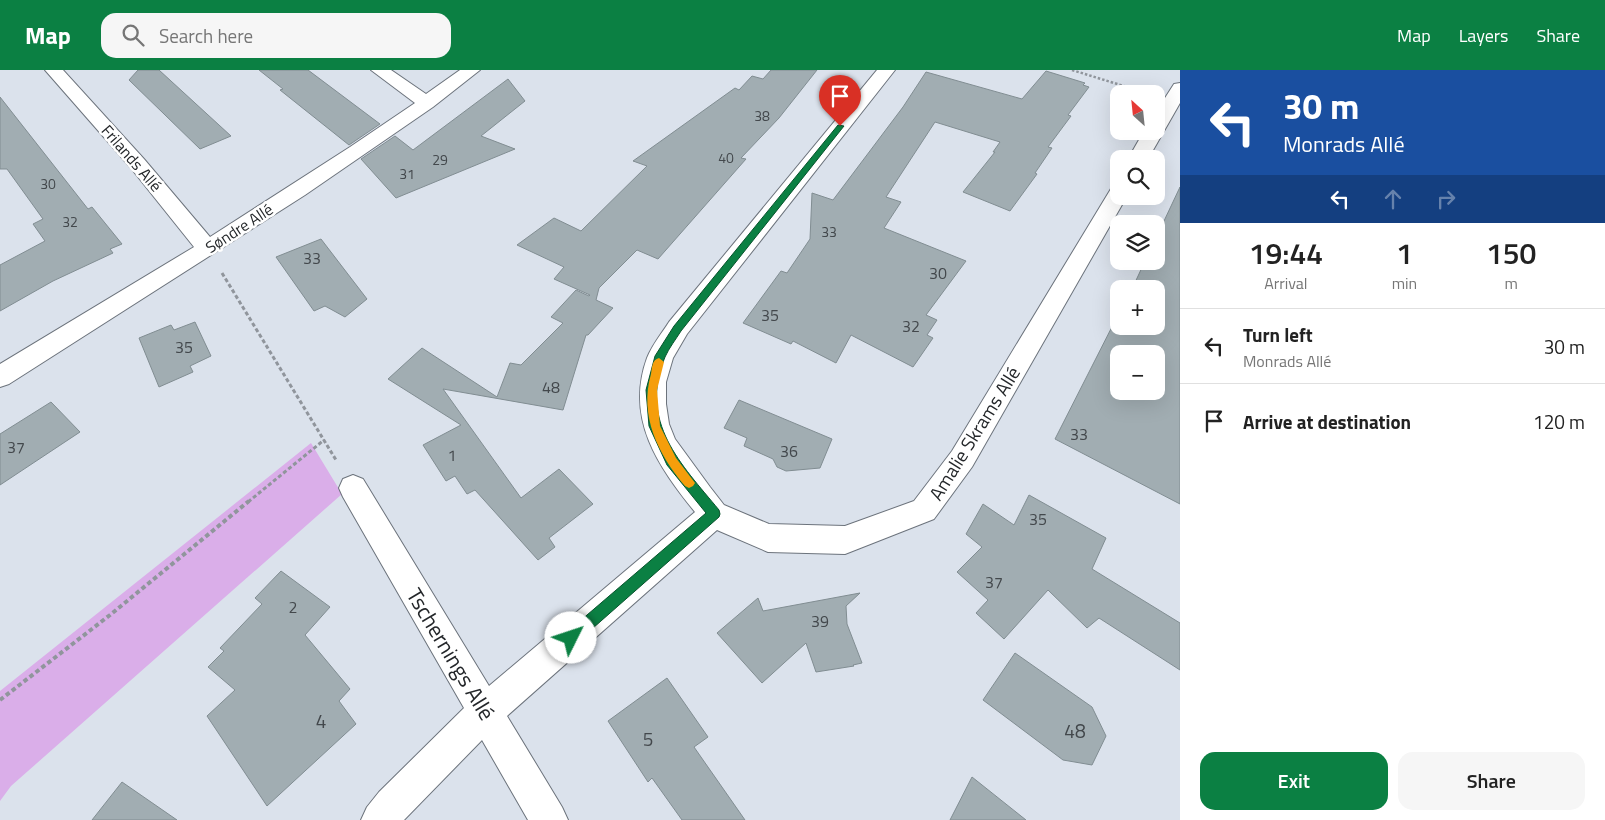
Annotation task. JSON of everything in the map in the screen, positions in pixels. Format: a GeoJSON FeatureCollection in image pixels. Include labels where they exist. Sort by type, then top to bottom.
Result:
{"type":"FeatureCollection","features":[{"type":"Feature","properties":{"kind":"street","name":"Frilands Allé"},"geometry":{"type":"LineString","coordinates":[[54,70],[137,163],[207,248]]}},
{"type":"Feature","properties":{"kind":"street"},"geometry":{"type":"LineString","coordinates":[[380,70],[427,103]]}},
{"type":"Feature","properties":{"kind":"street","name":"Søndre Allé"},"geometry":{"type":"LineString","coordinates":[[0,377],[306,185],[427,103],[471,70]]}},
{"type":"Feature","properties":{"kind":"street"},"geometry":{"type":"LineString","coordinates":[[380,820],[392,805],[485,712],[714,514],[672,461],[655,426],[652,390],[660,356],[678,328],[886,70]]}},
{"type":"Feature","properties":{"kind":"street"},"geometry":{"type":"LineString","coordinates":[[1165,113],[1180,88]]}},
{"type":"Feature","properties":{"kind":"street","name":"Amalie Skrams Allé"},"geometry":{"type":"LineString","coordinates":[[714,514],[768,538],[846,540],[924,510],[962,459],[1111,205]]}},
{"type":"Feature","properties":{"kind":"street","name":"Tschernings Allé"},"geometry":{"type":"LineString","coordinates":[[353,488],[549,820]]}},
{"type":"Feature","properties":{"kind":"path"},"geometry":{"type":"LineString","coordinates":[[1072,70],[1119,85]]}},
{"type":"Feature","properties":{"kind":"path"},"geometry":{"type":"LineString","coordinates":[[207,248],[353,488]]}},
{"type":"Feature","properties":{"kind":"path"},"geometry":{"type":"LineString","coordinates":[[0,700],[110,615],[324,440]]}},
{"type":"Feature","properties":{"kind":"shaded area"},"geometry":{"type":"Polygon","coordinates":[[[311,443],[342,494],[11,786],[0,801],[0,691],[311,443]]]}},
{"type":"Feature","properties":{"kind":"building"},"geometry":{"type":"Polygon","coordinates":[[[138,70],[159,70],[231,136],[200,149],[129,80],[138,70]]]}},
{"type":"Feature","properties":{"kind":"building"},"geometry":{"type":"Polygon","coordinates":[[[259,70],[308,70],[380,124],[349,145],[280,90],[283,89],[259,70]]]}},
{"type":"Feature","properties":{"kind":"building"},"geometry":{"type":"Polygon","coordinates":[[[771,70],[817,70],[779,118],[741,158],[746,159],[658,259],[637,250],[599,288],[596,300],[613,308],[586,335],[563,410],[443,389],[521,498],[559,469],[593,504],[549,538],[555,547],[538,560],[475,490],[467,494],[455,476],[446,481],[423,445],[461,425],[388,379],[422,348],[497,397],[510,363],[521,365],[563,323],[551,317],[576,290],[590,295],[554,279],[564,267],[517,245],[554,218],[581,231],[647,166],[633,161],[735,88],[739,90],[752,76],[763,79],[771,70]]]}},
{"type":"Feature","properties":{"kind":"building"},"geometry":{"type":"Polygon","coordinates":[[[1046,71],[1085,83],[1083,85],[1089,87],[1068,115],[1071,116],[1048,147],[1052,148],[1035,173],[1037,174],[1010,211],[963,192],[995,152],[993,152],[1000,142],[935,122],[886,197],[901,202],[884,228],[966,261],[926,315],[937,320],[927,335],[933,338],[913,367],[851,335],[836,363],[793,341],[791,344],[743,323],[781,271],[787,273],[810,239],[812,193],[833,200],[903,107],[926,72],[1022,99],[1046,71]]]}},
{"type":"Feature","properties":{"kind":"building"},"geometry":{"type":"Polygon","coordinates":[[[508,79],[525,101],[481,136],[515,149],[396,198],[361,159],[395,136],[413,150],[508,79]]]}},
{"type":"Feature","properties":{"kind":"building"},"geometry":{"type":"Polygon","coordinates":[[[0,97],[88,209],[92,207],[122,244],[110,249],[113,253],[53,281],[0,311],[0,265],[45,241],[33,224],[43,219],[7,169],[0,169],[0,97]]]}},
{"type":"Feature","properties":{"kind":"building"},"geometry":{"type":"Polygon","coordinates":[[[1180,187],[1180,504],[1055,439],[1110,331],[1110,335],[1165,335],[1165,280],[1136,280],[1141,270],[1165,270],[1165,219],[1180,187]]]}},
{"type":"Feature","properties":{"kind":"building"},"geometry":{"type":"Polygon","coordinates":[[[321,239],[367,299],[345,317],[325,306],[314,311],[276,257],[321,239]]]}},
{"type":"Feature","properties":{"kind":"building"},"geometry":{"type":"Polygon","coordinates":[[[195,322],[211,356],[190,366],[193,372],[159,387],[139,338],[171,325],[174,330],[195,322]]]}},
{"type":"Feature","properties":{"kind":"building"},"geometry":{"type":"Polygon","coordinates":[[[739,400],[832,439],[820,468],[786,471],[777,467],[773,459],[744,446],[747,438],[724,428],[739,400]]]}},
{"type":"Feature","properties":{"kind":"building"},"geometry":{"type":"Polygon","coordinates":[[[51,402],[80,432],[0,485],[0,434],[51,402]]]}},
{"type":"Feature","properties":{"kind":"building"},"geometry":{"type":"Polygon","coordinates":[[[1029,495],[1106,538],[1092,569],[1180,623],[1180,670],[1099,618],[1087,628],[1048,590],[1004,639],[976,613],[988,600],[957,572],[982,547],[966,534],[983,504],[1014,525],[1029,495]]]}},
{"type":"Feature","properties":{"kind":"building"},"geometry":{"type":"Polygon","coordinates":[[[281,571],[330,607],[305,635],[350,689],[339,701],[356,724],[267,806],[207,716],[235,690],[208,667],[224,651],[220,648],[262,604],[255,598],[281,571]]]}},
{"type":"Feature","properties":{"kind":"building"},"geometry":{"type":"Polygon","coordinates":[[[860,593],[846,606],[847,624],[862,663],[854,666],[816,672],[806,643],[762,683],[717,633],[758,598],[763,611],[860,593]]]}},
{"type":"Feature","properties":{"kind":"building"},"geometry":{"type":"Polygon","coordinates":[[[1015,653],[1092,707],[1106,736],[1092,765],[1063,760],[983,700],[1015,653]]]}},
{"type":"Feature","properties":{"kind":"building"},"geometry":{"type":"Polygon","coordinates":[[[667,678],[708,737],[694,747],[745,820],[682,820],[652,778],[648,782],[608,721],[667,678]]]}},
{"type":"Feature","properties":{"kind":"building"},"geometry":{"type":"Polygon","coordinates":[[[972,777],[1026,820],[950,820],[972,777]]]}},
{"type":"Feature","properties":{"kind":"building"},"geometry":{"type":"Polygon","coordinates":[[[122,782],[177,820],[92,820],[122,782]]]}},
{"type":"Feature","properties":{"kind":"slow traffic"},"geometry":{"type":"LineString","coordinates":[[659,362],[652,390],[655,426],[672,461],[689,483]]}},
{"type":"Feature","properties":{"kind":"route"},"geometry":{"type":"LineString","coordinates":[[571,638],[714,514],[672,461],[655,426],[652,390],[660,356],[678,328],[840,126]]}}]}
